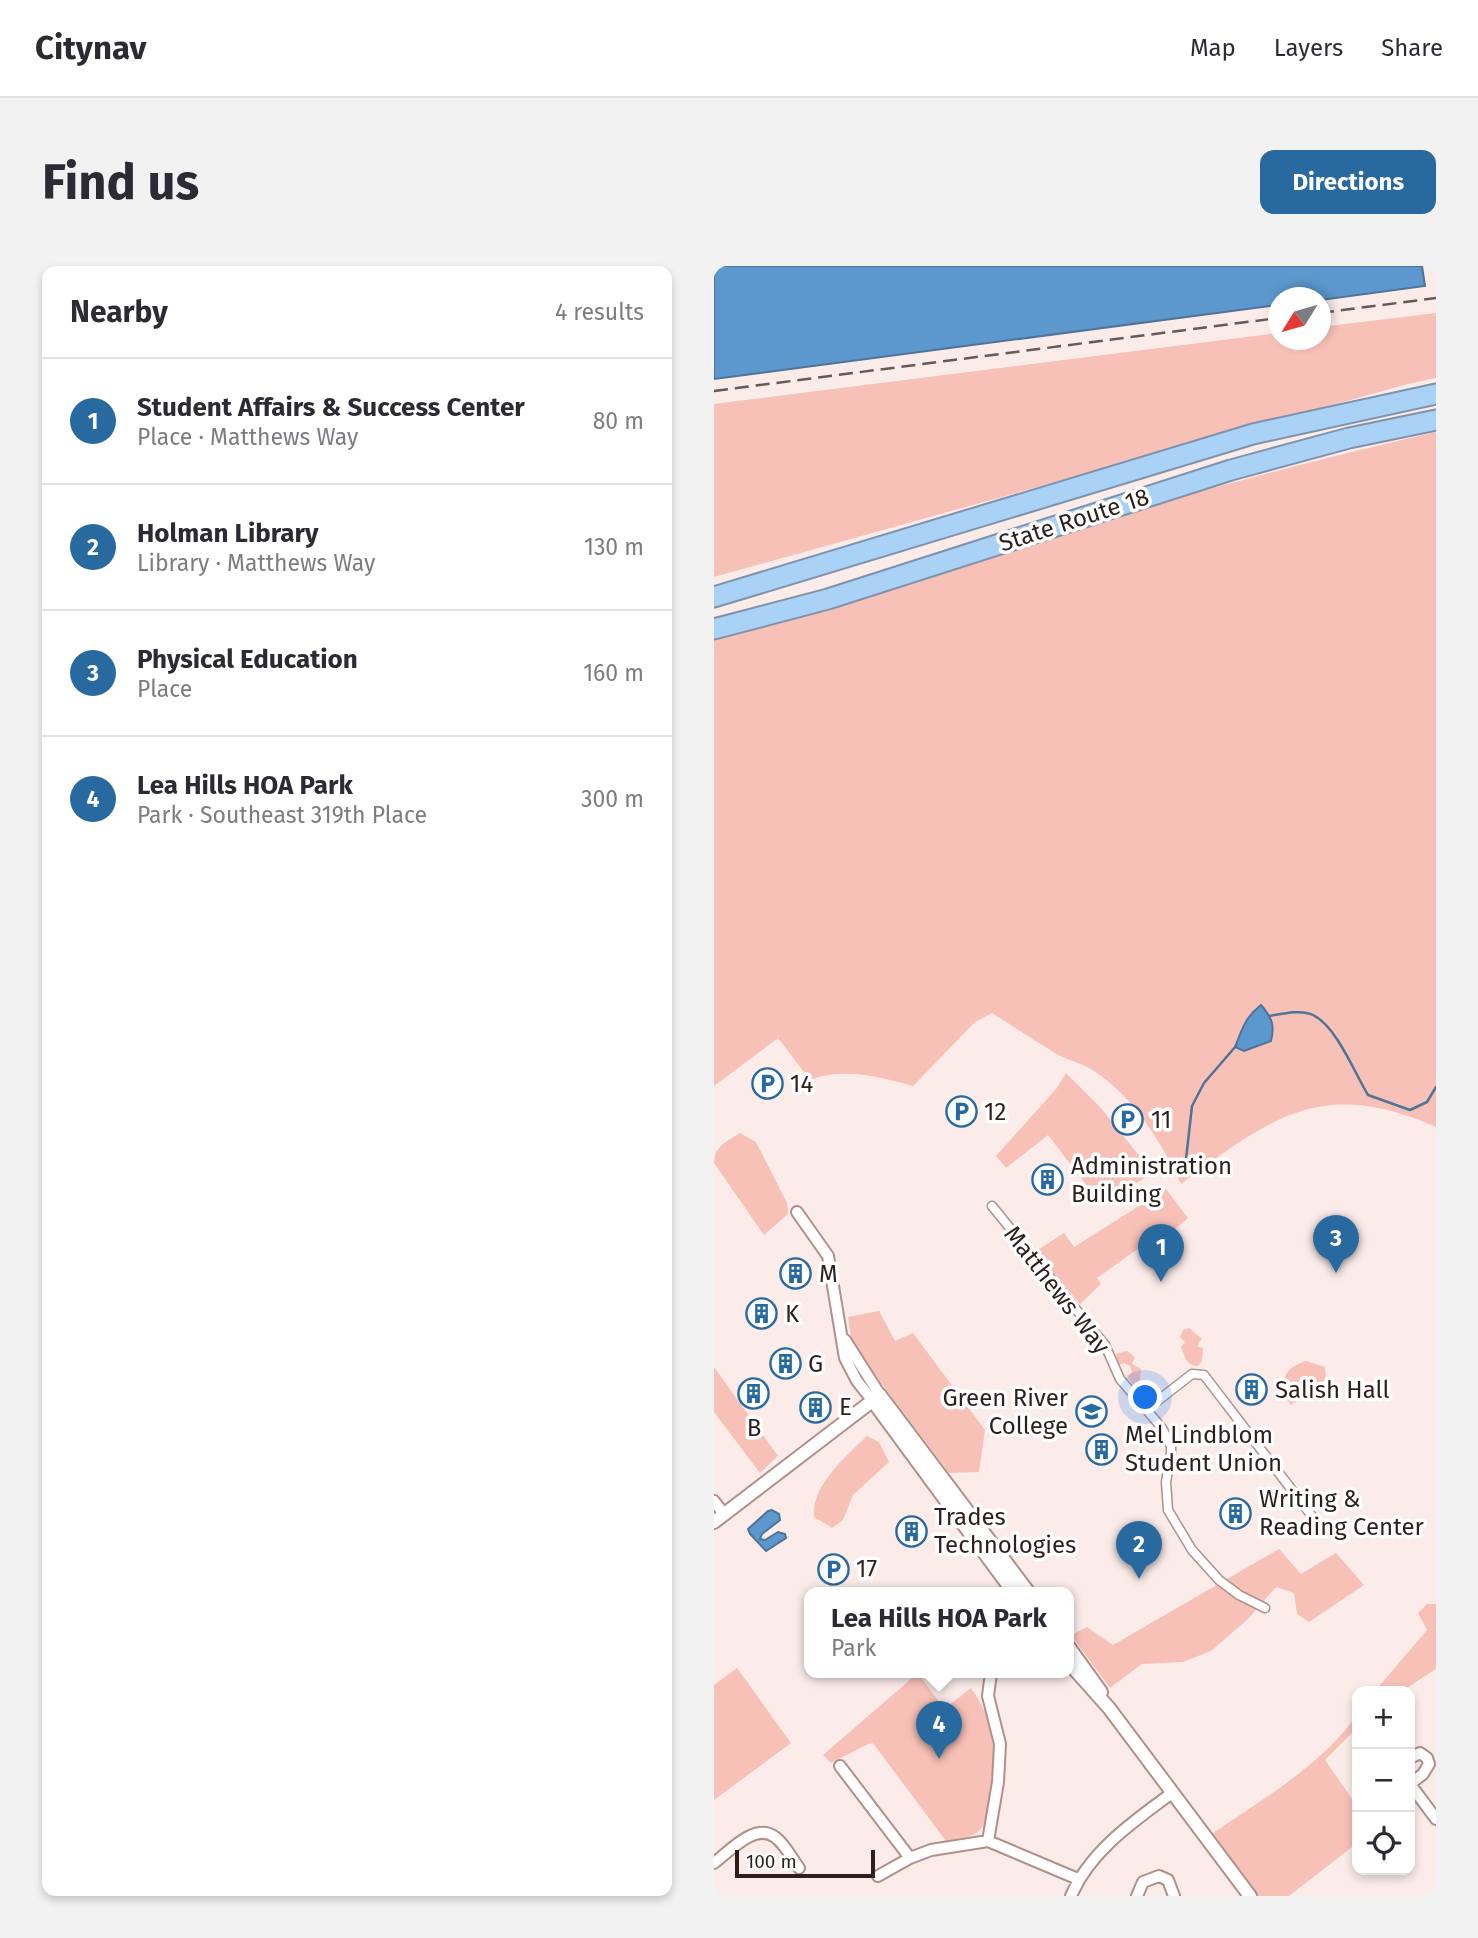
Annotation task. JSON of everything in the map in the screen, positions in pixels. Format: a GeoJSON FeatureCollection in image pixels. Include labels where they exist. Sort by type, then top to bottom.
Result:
{"type":"FeatureCollection","features":[{"type":"Feature","properties":{"kind":"highway","name":"State Route 18"},"geometry":{"type":"LineString","coordinates":[[714,597],[1240,438],[1305,421],[1436,394]]}},
{"type":"Feature","properties":{"kind":"highway","name":"State Route 18"},"geometry":{"type":"LineString","coordinates":[[714,629],[828,599],[1231,470],[1349,438],[1436,420]]}},
{"type":"Feature","properties":{"kind":"street","name":"Matthews Way"},"geometry":{"type":"LineString","coordinates":[[992,1206],[1108,1349],[1121,1380],[1162,1428],[1171,1446],[1166,1482],[1168,1510],[1192,1550],[1219,1580],[1239,1595],[1265,1608]]}},
{"type":"Feature","properties":{"kind":"street"},"geometry":{"type":"LineString","coordinates":[[797,1212],[828,1256],[842,1334],[876,1398],[1010,1587]]}},
{"type":"Feature","properties":{"kind":"street"},"geometry":{"type":"LineString","coordinates":[[1147,1409],[1192,1374],[1203,1375],[1311,1515]]}},
{"type":"Feature","properties":{"kind":"street"},"geometry":{"type":"LineString","coordinates":[[714,1501],[719,1518],[876,1398]]}},
{"type":"Feature","properties":{"kind":"street"},"geometry":{"type":"LineString","coordinates":[[876,1398],[1024,1587]]}},
{"type":"Feature","properties":{"kind":"street"},"geometry":{"type":"LineString","coordinates":[[1074,1653],[1095,1682],[1109,1708]]}},
{"type":"Feature","properties":{"kind":"street"},"geometry":{"type":"LineString","coordinates":[[1074,1668],[1109,1708],[1250,1896]]}},
{"type":"Feature","properties":{"kind":"street"},"geometry":{"type":"LineString","coordinates":[[988,1840],[998,1782],[1000,1744],[988,1696],[990,1678]]}},
{"type":"Feature","properties":{"kind":"street"},"geometry":{"type":"LineString","coordinates":[[1415,1756],[1420,1754],[1427,1758],[1429,1764],[1415,1780]]}},
{"type":"Feature","properties":{"kind":"street"},"geometry":{"type":"LineString","coordinates":[[840,1766],[910,1858]]}},
{"type":"Feature","properties":{"kind":"street"},"geometry":{"type":"LineString","coordinates":[[1415,1791],[1436,1819]]}},
{"type":"Feature","properties":{"kind":"street"},"geometry":{"type":"LineString","coordinates":[[1071,1896],[1078,1879],[1113,1840],[1172,1793]]}},
{"type":"Feature","properties":{"kind":"street"},"geometry":{"type":"LineString","coordinates":[[714,1863],[753,1833],[764,1833],[776,1838],[799,1868]]}},
{"type":"Feature","properties":{"kind":"street"},"geometry":{"type":"LineString","coordinates":[[878,1876],[931,1850],[988,1840],[1078,1879]]}},
{"type":"Feature","properties":{"kind":"street"},"geometry":{"type":"LineString","coordinates":[[1137,1896],[1143,1882],[1159,1876],[1168,1880],[1174,1896]]}},
{"type":"Feature","properties":{"kind":"shaded area"},"geometry":{"type":"Polygon","coordinates":[[[1436,313],[1436,378],[714,577],[714,404],[1268,334],[1268,350],[1331,350],[1331,326],[1436,313]]]}},
{"type":"Feature","properties":{"kind":"shaded area"},"geometry":{"type":"Polygon","coordinates":[[[1436,432],[1436,1127],[1396,1112],[1360,1105],[1329,1105],[1299,1112],[1271,1123],[1181,1184],[1145,1122],[1108,1081],[1089,1068],[1055,1053],[992,1013],[975,1022],[913,1086],[848,1074],[810,1080],[778,1038],[714,1086],[714,634],[1163,502],[1436,432]]]}},
{"type":"Feature","properties":{"kind":"shaded area"},"geometry":{"type":"Polygon","coordinates":[[[1066,1073],[1100,1107],[1153,1173],[1101,1204],[1048,1135],[1006,1168],[996,1156],[1057,1088],[1066,1073]]]}},
{"type":"Feature","properties":{"kind":"shaded area"},"geometry":{"type":"Polygon","coordinates":[[[740,1133],[756,1142],[787,1203],[788,1214],[764,1235],[714,1163],[719,1148],[740,1133]]]}},
{"type":"Feature","properties":{"kind":"shaded area"},"geometry":{"type":"Polygon","coordinates":[[[1166,1189],[1188,1218],[1144,1255],[1139,1248],[1097,1278],[1101,1284],[1080,1304],[1036,1251],[1064,1233],[1074,1247],[1166,1189]]]}},
{"type":"Feature","properties":{"kind":"shaded area"},"geometry":{"type":"Polygon","coordinates":[[[879,1311],[895,1341],[913,1333],[985,1430],[979,1472],[949,1473],[852,1344],[848,1317],[879,1311]]]}},
{"type":"Feature","properties":{"kind":"shaded area"},"geometry":{"type":"Polygon","coordinates":[[[1189,1328],[1202,1339],[1198,1343],[1198,1347],[1203,1348],[1202,1361],[1198,1366],[1188,1362],[1181,1347],[1185,1342],[1180,1337],[1183,1330],[1189,1328]]]}},
{"type":"Feature","properties":{"kind":"shaded area"},"geometry":{"type":"Polygon","coordinates":[[[1127,1351],[1135,1357],[1132,1364],[1141,1369],[1139,1387],[1134,1386],[1127,1376],[1132,1372],[1130,1366],[1124,1363],[1119,1365],[1116,1354],[1127,1351]]]}},
{"type":"Feature","properties":{"kind":"shaded area"},"geometry":{"type":"Polygon","coordinates":[[[1306,1361],[1325,1367],[1326,1378],[1291,1405],[1284,1391],[1284,1378],[1292,1368],[1306,1361]]]}},
{"type":"Feature","properties":{"kind":"shaded area"},"geometry":{"type":"Polygon","coordinates":[[[714,1367],[778,1456],[760,1473],[714,1412],[714,1367]]]}},
{"type":"Feature","properties":{"kind":"shaded area"},"geometry":{"type":"Polygon","coordinates":[[[867,1436],[879,1442],[889,1462],[853,1495],[843,1520],[832,1528],[814,1517],[818,1494],[832,1472],[867,1436]]]}},
{"type":"Feature","properties":{"kind":"shaded area"},"geometry":{"type":"Polygon","coordinates":[[[1279,1549],[1301,1574],[1336,1553],[1364,1585],[1309,1622],[1297,1614],[1294,1593],[1276,1587],[1248,1619],[1211,1651],[1183,1662],[1142,1664],[1110,1688],[1074,1639],[1074,1634],[1087,1627],[1113,1645],[1279,1549]]]}},
{"type":"Feature","properties":{"kind":"shaded area"},"geometry":{"type":"Polygon","coordinates":[[[1427,1604],[1436,1604],[1436,1669],[1410,1686],[1379,1686],[1427,1630],[1418,1613],[1427,1604]]]}},
{"type":"Feature","properties":{"kind":"shaded area"},"geometry":{"type":"Polygon","coordinates":[[[737,1668],[791,1743],[714,1800],[714,1685],[737,1668]]]}},
{"type":"Feature","properties":{"kind":"shaded area"},"geometry":{"type":"Polygon","coordinates":[[[912,1678],[922,1678],[944,1709],[971,1688],[986,1716],[993,1743],[991,1786],[984,1823],[978,1832],[970,1836],[946,1841],[872,1742],[831,1763],[823,1755],[912,1678]]]}},
{"type":"Feature","properties":{"kind":"shaded area"},"geometry":{"type":"Polygon","coordinates":[[[1352,1721],[1352,1733],[1325,1760],[1352,1799],[1352,1847],[1289,1896],[1250,1896],[1206,1838],[1267,1797],[1306,1767],[1352,1721]]]}},
{"type":"Feature","properties":{"kind":"water"},"geometry":{"type":"Polygon","coordinates":[[[714,266],[1422,266],[1425,286],[1331,299],[1331,287],[1268,287],[1268,306],[714,379],[714,266]]]}},
{"type":"Feature","properties":{"kind":"water"},"geometry":{"type":"Polygon","coordinates":[[[1261,1005],[1272,1022],[1271,1041],[1244,1051],[1235,1047],[1248,1019],[1261,1005]]]}},
{"type":"Feature","properties":{"kind":"water"},"geometry":{"type":"Polygon","coordinates":[[[772,1510],[779,1514],[780,1520],[762,1534],[760,1539],[765,1540],[778,1532],[785,1534],[786,1538],[766,1551],[748,1529],[772,1510]]]}},
{"type":"Feature","properties":{"kind":"waterway"},"geometry":{"type":"LineString","coordinates":[[1269,1016],[1303,1012],[1322,1021],[1344,1051],[1368,1095],[1410,1110],[1427,1102],[1436,1087]]}},
{"type":"Feature","properties":{"kind":"waterway"},"geometry":{"type":"LineString","coordinates":[[1185,1168],[1192,1106],[1204,1083],[1236,1046]]}},
{"type":"Feature","properties":{"kind":"railway"},"geometry":{"type":"LineString","coordinates":[[1331,312],[1436,298]]}},
{"type":"Feature","properties":{"kind":"railway"},"geometry":{"type":"LineString","coordinates":[[714,391],[1268,319]]}},
{"type":"Feature","properties":{"kind":"place","name":"14"},"geometry":{"type":"Point","coordinates":[767,1084]}},
{"type":"Feature","properties":{"kind":"place","name":"12"},"geometry":{"type":"Point","coordinates":[961,1112]}},
{"type":"Feature","properties":{"kind":"place","name":"11"},"geometry":{"type":"Point","coordinates":[1128,1120]}},
{"type":"Feature","properties":{"kind":"place","name":"Administration Building"},"geometry":{"type":"Point","coordinates":[1048,1180]}},
{"type":"Feature","properties":{"kind":"place","name":"Physical Education"},"geometry":{"type":"Point","coordinates":[1336,1273]}},
{"type":"Feature","properties":{"kind":"place","name":"M"},"geometry":{"type":"Point","coordinates":[796,1274]}},
{"type":"Feature","properties":{"kind":"place","name":"Student Affairs & Success Center"},"geometry":{"type":"Point","coordinates":[1161,1282]}},
{"type":"Feature","properties":{"kind":"place","name":"K"},"geometry":{"type":"Point","coordinates":[762,1314]}},
{"type":"Feature","properties":{"kind":"place","name":"G"},"geometry":{"type":"Point","coordinates":[785,1364]}},
{"type":"Feature","properties":{"kind":"place","name":"Salish Hall"},"geometry":{"type":"Point","coordinates":[1252,1390]}},
{"type":"Feature","properties":{"kind":"place","name":"B"},"geometry":{"type":"Point","coordinates":[754,1394]}},
{"type":"Feature","properties":{"kind":"place","name":"E"},"geometry":{"type":"Point","coordinates":[816,1407]}},
{"type":"Feature","properties":{"kind":"place","name":"Green River College"},"geometry":{"type":"Point","coordinates":[1091,1412]}},
{"type":"Feature","properties":{"kind":"place","name":"Mel Lindblom Student Union"},"geometry":{"type":"Point","coordinates":[1102,1449]}},
{"type":"Feature","properties":{"kind":"place","name":"Writing & Reading Center"},"geometry":{"type":"Point","coordinates":[1236,1513]}},
{"type":"Feature","properties":{"kind":"place","name":"Trades Technologies"},"geometry":{"type":"Point","coordinates":[911,1531]}},
{"type":"Feature","properties":{"kind":"place","name":"17"},"geometry":{"type":"Point","coordinates":[833,1569]}},
{"type":"Feature","properties":{"kind":"place","name":"Holman Library"},"geometry":{"type":"Point","coordinates":[1139,1579]}},
{"type":"Feature","properties":{"kind":"place","name":"Lea Hills HOA Park"},"geometry":{"type":"Point","coordinates":[939,1759]}}]}
